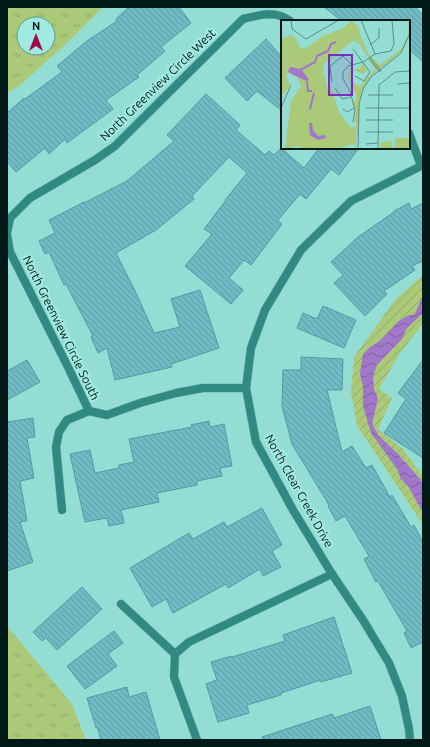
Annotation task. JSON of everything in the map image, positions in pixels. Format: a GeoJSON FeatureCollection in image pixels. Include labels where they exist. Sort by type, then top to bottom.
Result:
{"type":"FeatureCollection","features":[{"type":"Feature","properties":{"kind":"street","name":"North Greenview Circle West"},"geometry":{"type":"LineString","coordinates":[[10,218],[30,198],[95,160],[115,146],[243,19],[264,14],[284,16],[289,20]]}},
{"type":"Feature","properties":{"kind":"street"},"geometry":{"type":"LineString","coordinates":[[410,135],[422,165]]}},
{"type":"Feature","properties":{"kind":"street","name":"North Clear Creek Drive"},"geometry":{"type":"LineString","coordinates":[[410,740],[410,729],[402,696],[389,664],[363,620],[332,574],[293,510],[256,442],[246,388],[251,348],[265,310],[301,250],[351,200],[422,165]]}},
{"type":"Feature","properties":{"kind":"street","name":"North Greenview Circle South"},"geometry":{"type":"LineString","coordinates":[[10,218],[7,234],[10,252],[89,411],[67,420],[59,432],[56,447],[62,510]]}},
{"type":"Feature","properties":{"kind":"street"},"geometry":{"type":"LineString","coordinates":[[89,411],[107,415],[140,403],[189,390],[203,388],[246,388]]}},
{"type":"Feature","properties":{"kind":"street"},"geometry":{"type":"LineString","coordinates":[[197,740],[174,677],[175,654],[189,642],[332,574]]}},
{"type":"Feature","properties":{"kind":"street"},"geometry":{"type":"LineString","coordinates":[[121,604],[175,654]]}},
{"type":"Feature","properties":{"kind":"green space"},"geometry":{"type":"Polygon","coordinates":[[[7,7],[103,7],[56,53],[56,16],[16,16],[16,56],[52,56],[19,86],[7,93],[7,7]]]}},
{"type":"Feature","properties":{"kind":"green space"},"geometry":{"type":"Polygon","coordinates":[[[423,275],[423,323],[399,355],[379,389],[392,398],[378,429],[403,449],[423,476],[423,525],[357,426],[351,393],[354,357],[395,300],[423,275]]]}},
{"type":"Feature","properties":{"kind":"green space"},"geometry":{"type":"Polygon","coordinates":[[[7,626],[72,704],[86,740],[7,740],[7,626]]]}},
{"type":"Feature","properties":{"kind":"water"},"geometry":{"type":"Polygon","coordinates":[[[423,295],[423,313],[407,328],[402,339],[377,365],[373,377],[374,389],[378,399],[372,423],[378,435],[398,454],[421,480],[423,489],[423,513],[408,486],[401,479],[397,469],[371,433],[363,406],[363,387],[360,374],[363,354],[370,347],[380,341],[399,321],[407,316],[415,314],[423,295]]]}},
{"type":"Feature","properties":{"kind":"building"},"geometry":{"type":"Polygon","coordinates":[[[129,7],[179,7],[191,23],[161,47],[165,51],[137,75],[139,77],[106,100],[113,109],[67,143],[65,139],[49,154],[45,148],[16,172],[7,162],[7,113],[24,98],[25,99],[62,72],[57,66],[87,41],[117,21],[116,19],[129,7]]]}},
{"type":"Feature","properties":{"kind":"building"},"geometry":{"type":"Polygon","coordinates":[[[324,7],[415,7],[423,15],[423,62],[410,50],[410,20],[341,20],[324,7]]]}},
{"type":"Feature","properties":{"kind":"building"},"geometry":{"type":"Polygon","coordinates":[[[266,39],[281,56],[281,110],[257,91],[247,101],[225,78],[266,39]]]}},
{"type":"Feature","properties":{"kind":"building"},"geometry":{"type":"Polygon","coordinates":[[[206,94],[240,125],[236,130],[265,155],[269,151],[274,155],[281,148],[304,168],[318,149],[358,149],[339,175],[331,169],[306,199],[300,194],[278,220],[282,224],[251,265],[244,260],[229,278],[243,290],[231,304],[185,266],[212,234],[204,229],[247,173],[229,157],[192,196],[194,199],[156,230],[116,253],[154,333],[180,327],[171,299],[200,290],[219,348],[171,364],[172,367],[115,380],[107,348],[98,353],[91,337],[93,336],[66,284],[64,285],[49,252],[45,254],[39,241],[55,233],[49,220],[127,181],[174,141],[167,135],[206,94]]]}},
{"type":"Feature","properties":{"kind":"building"},"geometry":{"type":"Polygon","coordinates":[[[409,203],[411,209],[423,203],[423,261],[412,266],[415,270],[384,291],[387,294],[365,316],[334,283],[343,275],[331,262],[358,237],[394,211],[409,203]]]}},
{"type":"Feature","properties":{"kind":"building"},"geometry":{"type":"Polygon","coordinates":[[[323,306],[356,320],[344,348],[297,328],[303,313],[317,319],[323,306]]]}},
{"type":"Feature","properties":{"kind":"building"},"geometry":{"type":"Polygon","coordinates":[[[301,357],[343,359],[342,390],[327,390],[342,452],[352,446],[366,468],[372,465],[390,497],[392,495],[411,527],[414,525],[423,542],[423,642],[411,648],[404,633],[407,631],[378,581],[376,582],[364,559],[369,556],[345,516],[336,521],[328,506],[329,505],[292,444],[282,406],[283,370],[301,370],[301,357]]]}},
{"type":"Feature","properties":{"kind":"building"},"geometry":{"type":"Polygon","coordinates":[[[27,360],[40,382],[7,400],[7,371],[27,360]]]}},
{"type":"Feature","properties":{"kind":"building"},"geometry":{"type":"Polygon","coordinates":[[[423,360],[423,458],[384,433],[406,399],[398,393],[423,360]]]}},
{"type":"Feature","properties":{"kind":"building"},"geometry":{"type":"Polygon","coordinates":[[[33,418],[35,437],[27,438],[34,478],[20,481],[27,521],[20,522],[33,562],[7,571],[7,422],[33,418]]]}},
{"type":"Feature","properties":{"kind":"building"},"geometry":{"type":"Polygon","coordinates":[[[209,421],[210,427],[224,424],[232,466],[220,468],[222,476],[197,481],[197,485],[157,493],[159,502],[121,510],[124,523],[109,526],[107,518],[85,522],[70,454],[90,450],[95,473],[119,468],[119,465],[134,462],[129,439],[192,427],[191,425],[209,421]]]}},
{"type":"Feature","properties":{"kind":"building"},"geometry":{"type":"Polygon","coordinates":[[[262,508],[282,545],[272,551],[281,567],[263,576],[260,569],[228,588],[226,584],[173,613],[166,599],[152,607],[130,568],[189,533],[193,539],[224,522],[227,527],[262,508]]]}},
{"type":"Feature","properties":{"kind":"building"},"geometry":{"type":"Polygon","coordinates":[[[82,587],[102,609],[57,650],[46,638],[42,641],[33,632],[82,587]]]}},
{"type":"Feature","properties":{"kind":"building"},"geometry":{"type":"Polygon","coordinates":[[[334,617],[352,673],[321,682],[321,680],[281,693],[281,695],[247,705],[249,713],[218,722],[206,684],[217,680],[211,662],[285,641],[283,635],[334,617]]]}},
{"type":"Feature","properties":{"kind":"building"},"geometry":{"type":"Polygon","coordinates":[[[114,631],[123,643],[108,654],[117,666],[85,689],[67,666],[114,631]]]}},
{"type":"Feature","properties":{"kind":"building"},"geometry":{"type":"Polygon","coordinates":[[[127,687],[129,697],[146,692],[160,740],[101,740],[87,698],[127,687]]]}},
{"type":"Feature","properties":{"kind":"building"},"geometry":{"type":"Polygon","coordinates":[[[370,706],[381,740],[263,740],[262,737],[332,714],[334,718],[370,706]]]}}]}
